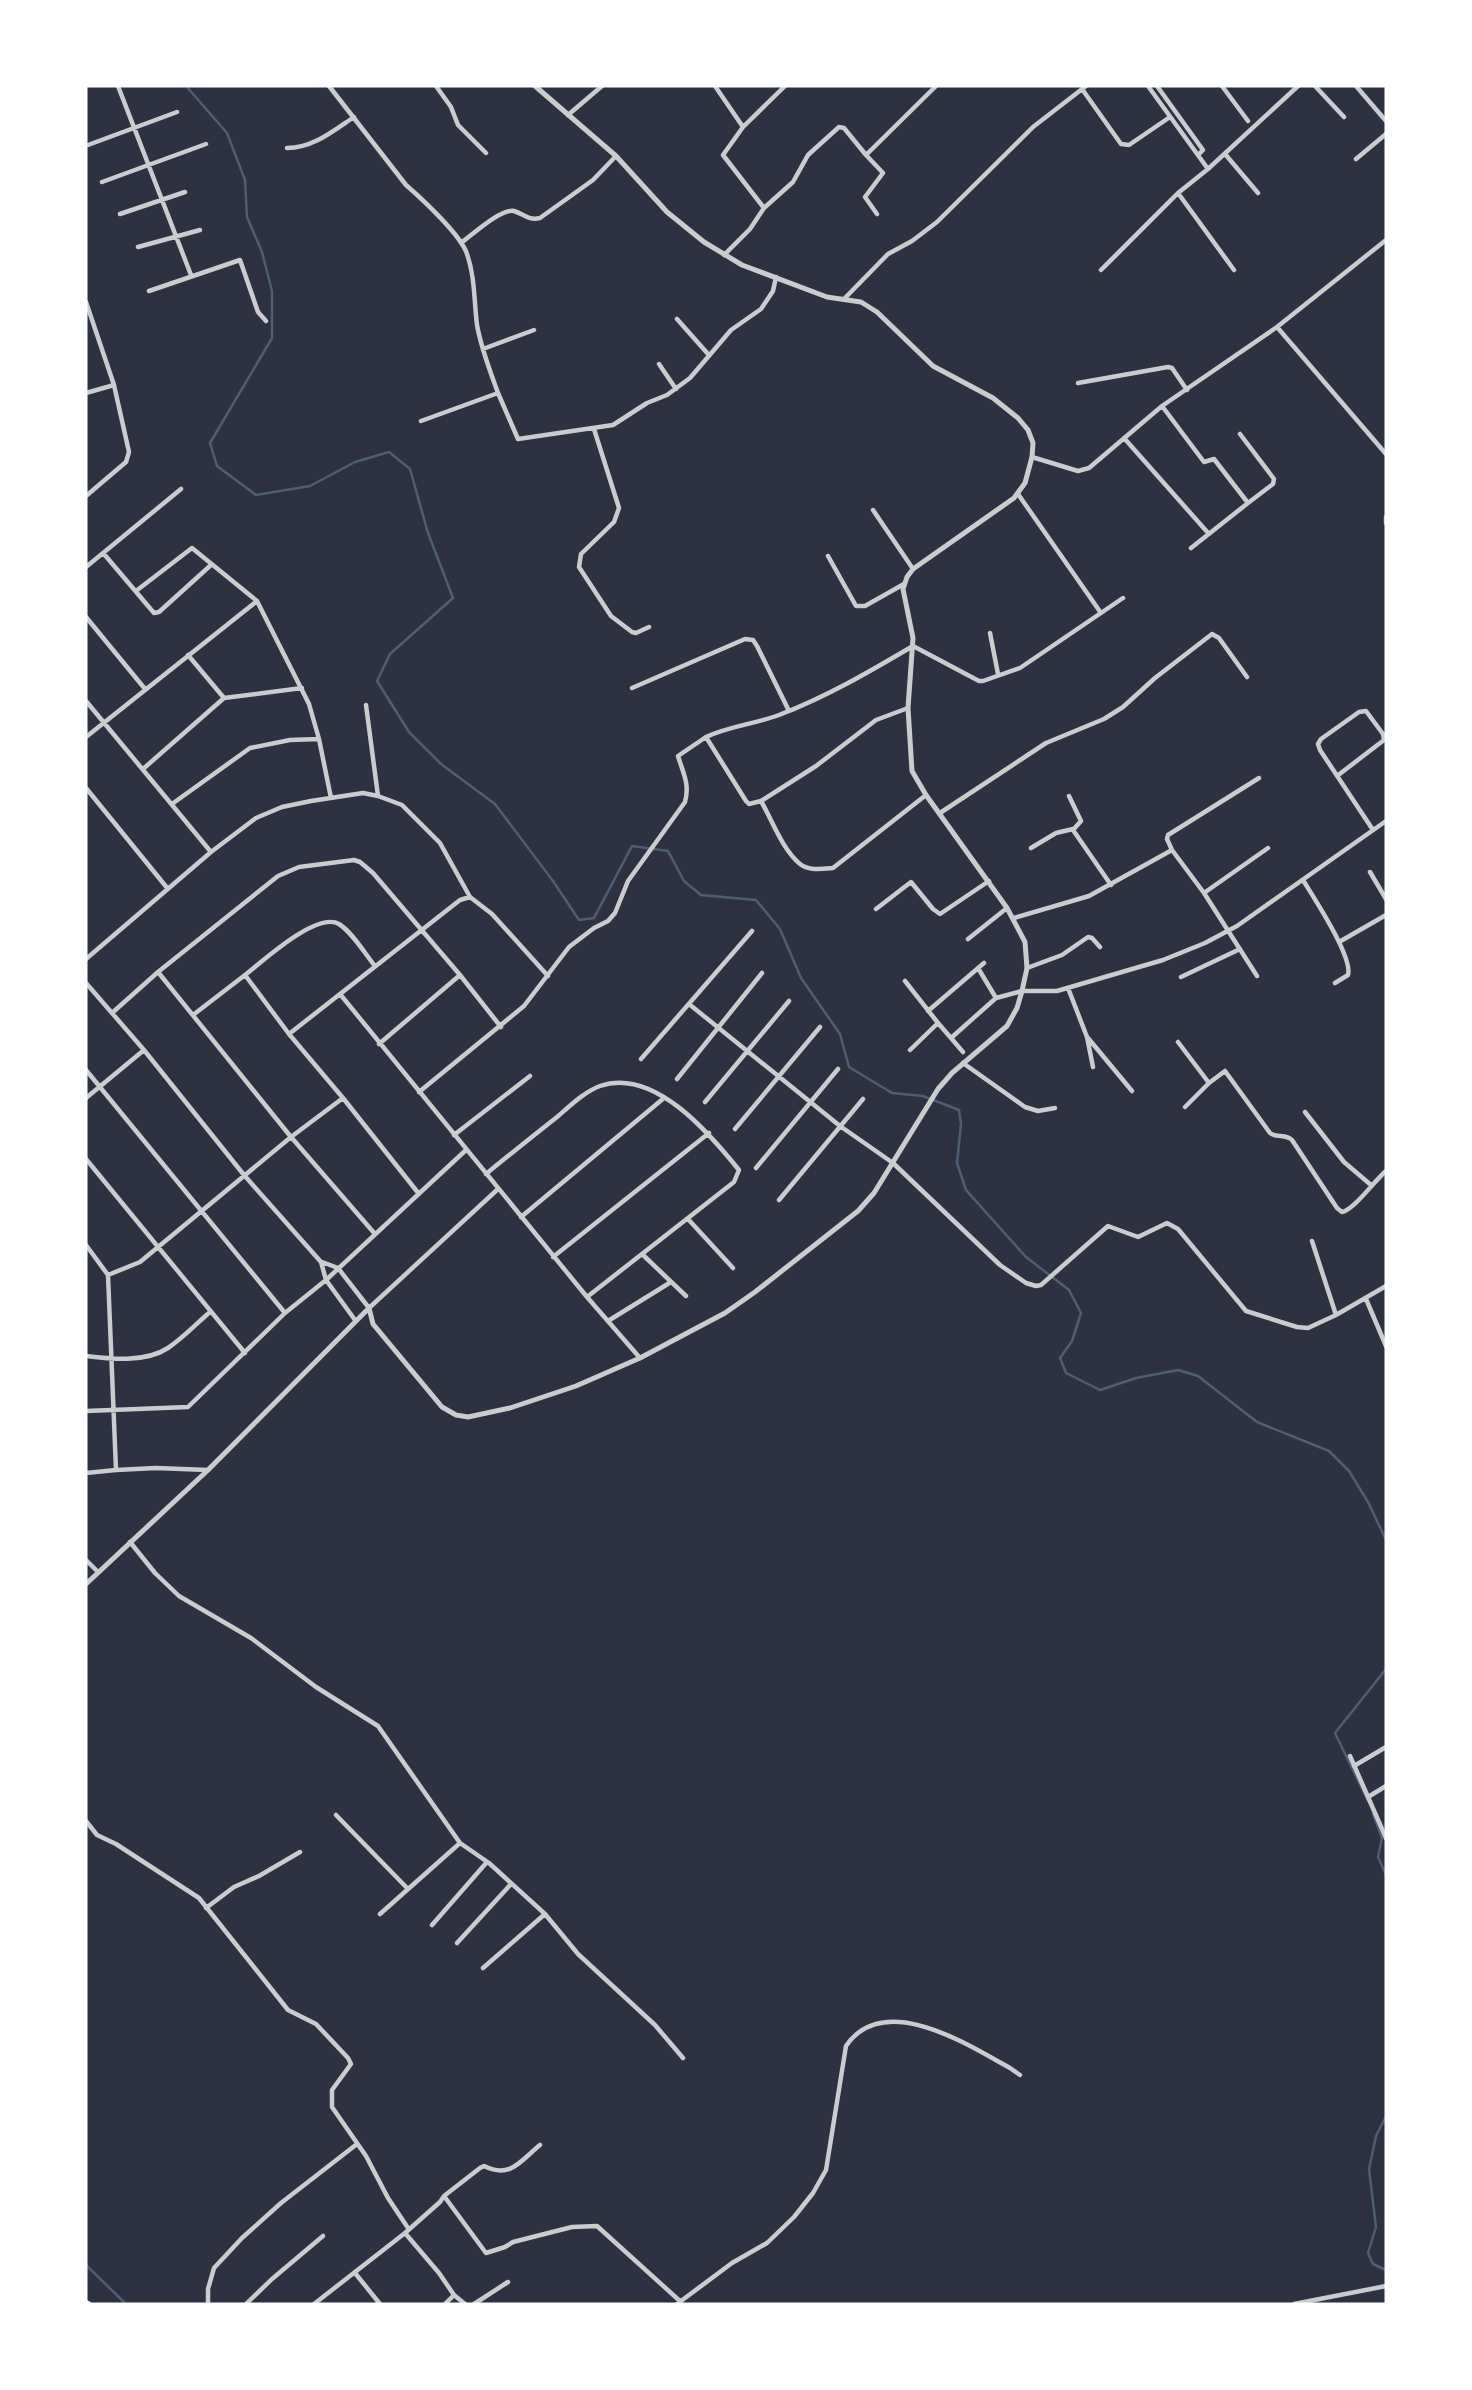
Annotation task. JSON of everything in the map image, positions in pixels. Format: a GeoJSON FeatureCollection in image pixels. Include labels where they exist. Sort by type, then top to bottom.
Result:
{"type":"FeatureCollection","features":[{"type":"Feature","properties":{"kind":"street"},"geometry":{"type":"LineString","coordinates":[[118,86],[191,275]]}},
{"type":"Feature","properties":{"kind":"street"},"geometry":{"type":"LineString","coordinates":[[329,86],[406,185],[420,197],[468,254],[474,285],[477,326],[483,349],[518,439],[612,425],[647,402],[677,389],[690,379],[708,354],[731,330],[761,309],[773,291],[776,277]]}},
{"type":"Feature","properties":{"kind":"street"},"geometry":{"type":"LineString","coordinates":[[436,86],[458,125],[486,153]]}},
{"type":"Feature","properties":{"kind":"street"},"geometry":{"type":"LineString","coordinates":[[535,86],[616,156],[667,212],[724,255],[742,265],[827,297],[861,302],[877,312],[933,366],[993,398],[1028,429],[1033,443],[1032,457],[1026,483],[1018,495],[913,569],[904,584],[865,606],[856,606],[828,556]]}},
{"type":"Feature","properties":{"kind":"street"},"geometry":{"type":"LineString","coordinates":[[568,115],[602,86]]}},
{"type":"Feature","properties":{"kind":"street"},"geometry":{"type":"LineString","coordinates":[[715,86],[743,127]]}},
{"type":"Feature","properties":{"kind":"street"},"geometry":{"type":"LineString","coordinates":[[764,208],[724,156],[743,127],[785,86]]}},
{"type":"Feature","properties":{"kind":"street"},"geometry":{"type":"LineString","coordinates":[[866,155],[936,86]]}},
{"type":"Feature","properties":{"kind":"street"},"geometry":{"type":"LineString","coordinates":[[1148,86],[1208,169]]}},
{"type":"Feature","properties":{"kind":"street"},"geometry":{"type":"LineString","coordinates":[[1157,86],[1203,150],[1198,155]]}},
{"type":"Feature","properties":{"kind":"street"},"geometry":{"type":"LineString","coordinates":[[1222,86],[1248,121]]}},
{"type":"Feature","properties":{"kind":"street"},"geometry":{"type":"LineString","coordinates":[[1101,270],[1178,193],[1225,154],[1298,86]]}},
{"type":"Feature","properties":{"kind":"street"},"geometry":{"type":"LineString","coordinates":[[1315,86],[1344,117]]}},
{"type":"Feature","properties":{"kind":"street"},"geometry":{"type":"LineString","coordinates":[[1356,86],[1386,121]]}},
{"type":"Feature","properties":{"kind":"street"},"geometry":{"type":"LineString","coordinates":[[845,298],[888,254],[912,241],[937,222],[1033,127],[1084,87],[1116,139],[1124,145],[1129,145],[1170,117]]}},
{"type":"Feature","properties":{"kind":"street"},"geometry":{"type":"LineString","coordinates":[[89,145],[177,112]]}},
{"type":"Feature","properties":{"kind":"street"},"geometry":{"type":"LineString","coordinates":[[287,148],[301,148],[316,142],[354,117]]}},
{"type":"Feature","properties":{"kind":"street"},"geometry":{"type":"LineString","coordinates":[[724,255],[750,229],[764,208],[793,182],[808,155],[839,128],[844,128],[883,173],[864,197],[877,214]]}},
{"type":"Feature","properties":{"kind":"street"},"geometry":{"type":"LineString","coordinates":[[1356,159],[1386,134]]}},
{"type":"Feature","properties":{"kind":"street"},"geometry":{"type":"LineString","coordinates":[[102,182],[206,144]]}},
{"type":"Feature","properties":{"kind":"street"},"geometry":{"type":"LineString","coordinates":[[1225,154],[1258,193]]}},
{"type":"Feature","properties":{"kind":"street"},"geometry":{"type":"LineString","coordinates":[[461,243],[504,212],[516,212],[529,219],[540,218],[593,180],[616,156]]}},
{"type":"Feature","properties":{"kind":"street"},"geometry":{"type":"LineString","coordinates":[[120,214],[185,192]]}},
{"type":"Feature","properties":{"kind":"street"},"geometry":{"type":"LineString","coordinates":[[1178,193],[1234,270]]}},
{"type":"Feature","properties":{"kind":"street"},"geometry":{"type":"LineString","coordinates":[[138,247],[200,230]]}},
{"type":"Feature","properties":{"kind":"street"},"geometry":{"type":"LineString","coordinates":[[1032,457],[1084,471],[1162,406],[1277,327],[1386,240]]}},
{"type":"Feature","properties":{"kind":"street"},"geometry":{"type":"LineString","coordinates":[[149,291],[240,260],[258,312],[266,321]]}},
{"type":"Feature","properties":{"kind":"street"},"geometry":{"type":"LineString","coordinates":[[86,302],[114,385],[129,457],[86,496]]}},
{"type":"Feature","properties":{"kind":"street"},"geometry":{"type":"LineString","coordinates":[[677,319],[708,354]]}},
{"type":"Feature","properties":{"kind":"street"},"geometry":{"type":"LineString","coordinates":[[1277,327],[1386,454]]}},
{"type":"Feature","properties":{"kind":"street"},"geometry":{"type":"LineString","coordinates":[[483,349],[534,330]]}},
{"type":"Feature","properties":{"kind":"street"},"geometry":{"type":"LineString","coordinates":[[659,365],[677,389]]}},
{"type":"Feature","properties":{"kind":"street"},"geometry":{"type":"LineString","coordinates":[[1078,383],[1168,367],[1172,368],[1187,390]]}},
{"type":"Feature","properties":{"kind":"street"},"geometry":{"type":"LineString","coordinates":[[86,393],[114,385]]}},
{"type":"Feature","properties":{"kind":"street"},"geometry":{"type":"LineString","coordinates":[[421,421],[498,393]]}},
{"type":"Feature","properties":{"kind":"street"},"geometry":{"type":"LineString","coordinates":[[1162,406],[1204,462],[1214,459],[1248,503]]}},
{"type":"Feature","properties":{"kind":"street"},"geometry":{"type":"LineString","coordinates":[[594,429],[619,508],[614,522],[581,554],[579,567],[611,616],[632,632],[649,627]]}},
{"type":"Feature","properties":{"kind":"street"},"geometry":{"type":"LineString","coordinates":[[1191,548],[1273,484],[1274,480],[1240,434]]}},
{"type":"Feature","properties":{"kind":"street"},"geometry":{"type":"LineString","coordinates":[[1124,438],[1209,534]]}},
{"type":"Feature","properties":{"kind":"street"},"geometry":{"type":"LineString","coordinates":[[86,567],[181,489]]}},
{"type":"Feature","properties":{"kind":"street"},"geometry":{"type":"LineString","coordinates":[[1018,495],[1101,613]]}},
{"type":"Feature","properties":{"kind":"street"},"geometry":{"type":"LineString","coordinates":[[873,510],[913,569]]}},
{"type":"Feature","properties":{"kind":"street"},"geometry":{"type":"LineString","coordinates":[[1386,517],[1386,523]]}},
{"type":"Feature","properties":{"kind":"street"},"geometry":{"type":"LineString","coordinates":[[136,591],[189,549],[195,548],[211,565],[257,601],[302,688],[319,739],[331,798]]}},
{"type":"Feature","properties":{"kind":"street"},"geometry":{"type":"LineString","coordinates":[[104,554],[154,613],[159,612],[211,565]]}},
{"type":"Feature","properties":{"kind":"street"},"geometry":{"type":"LineString","coordinates":[[321,1262],[338,1268],[369,1308],[373,1324],[442,1407],[456,1415],[468,1417],[510,1408],[576,1386],[640,1358],[725,1313],[792,1265],[858,1211],[874,1194],[938,1089],[963,1063],[1007,1026],[1017,1008],[1027,968],[1025,942],[1014,918],[926,795],[912,771],[908,709],[913,646],[904,584]]}},
{"type":"Feature","properties":{"kind":"street"},"geometry":{"type":"LineString","coordinates":[[913,646],[983,681],[1020,668],[1123,598]]}},
{"type":"Feature","properties":{"kind":"street"},"geometry":{"type":"LineString","coordinates":[[86,737],[257,601]]}},
{"type":"Feature","properties":{"kind":"street"},"geometry":{"type":"LineString","coordinates":[[86,618],[145,689]]}},
{"type":"Feature","properties":{"kind":"street"},"geometry":{"type":"LineString","coordinates":[[990,633],[998,674]]}},
{"type":"Feature","properties":{"kind":"street"},"geometry":{"type":"LineString","coordinates":[[940,813],[1046,743],[1104,719],[1123,707],[1155,678],[1212,634],[1219,638],[1247,677]]}},
{"type":"Feature","properties":{"kind":"street"},"geometry":{"type":"LineString","coordinates":[[632,688],[745,639],[753,640],[789,711]]}},
{"type":"Feature","properties":{"kind":"street"},"geometry":{"type":"LineString","coordinates":[[419,1092],[523,1006],[569,947],[615,913],[628,881],[685,802],[687,780],[678,756],[718,732],[789,711],[844,687],[913,646]]}},
{"type":"Feature","properties":{"kind":"street"},"geometry":{"type":"LineString","coordinates":[[188,655],[224,698]]}},
{"type":"Feature","properties":{"kind":"street"},"geometry":{"type":"LineString","coordinates":[[143,769],[224,698],[302,688]]}},
{"type":"Feature","properties":{"kind":"street"},"geometry":{"type":"LineString","coordinates":[[86,701],[212,852]]}},
{"type":"Feature","properties":{"kind":"street"},"geometry":{"type":"LineString","coordinates":[[366,705],[378,796]]}},
{"type":"Feature","properties":{"kind":"street"},"geometry":{"type":"LineString","coordinates":[[706,737],[750,804],[761,801],[816,766],[876,720],[908,709]]}},
{"type":"Feature","properties":{"kind":"street"},"geometry":{"type":"LineString","coordinates":[[1337,776],[1384,740],[1383,734],[1366,711],[1359,712],[1318,741],[1320,750],[1337,776],[1373,830]]}},
{"type":"Feature","properties":{"kind":"street"},"geometry":{"type":"LineString","coordinates":[[172,804],[250,748],[290,740],[319,739]]}},
{"type":"Feature","properties":{"kind":"street"},"geometry":{"type":"LineString","coordinates":[[1257,976],[1167,839],[1168,835],[1259,778]]}},
{"type":"Feature","properties":{"kind":"street"},"geometry":{"type":"LineString","coordinates":[[86,788],[168,889]]}},
{"type":"Feature","properties":{"kind":"street"},"geometry":{"type":"LineString","coordinates":[[86,959],[256,818],[282,807],[363,793],[402,805],[440,843],[470,897],[492,914],[548,976]]}},
{"type":"Feature","properties":{"kind":"street"},"geometry":{"type":"LineString","coordinates":[[761,801],[787,847],[801,865],[815,869],[833,868],[926,795]]}},
{"type":"Feature","properties":{"kind":"street"},"geometry":{"type":"LineString","coordinates":[[1031,848],[1056,833],[1073,829],[1081,821],[1069,796]]}},
{"type":"Feature","properties":{"kind":"street"},"geometry":{"type":"LineString","coordinates":[[951,1038],[996,998],[1022,991],[1045,992],[1068,988],[1178,955],[1229,930],[1386,821]]}},
{"type":"Feature","properties":{"kind":"street"},"geometry":{"type":"LineString","coordinates":[[1073,829],[1111,886]]}},
{"type":"Feature","properties":{"kind":"street"},"geometry":{"type":"LineString","coordinates":[[1204,893],[1268,848]]}},
{"type":"Feature","properties":{"kind":"street"},"geometry":{"type":"LineString","coordinates":[[1014,918],[1089,896],[1172,850]]}},
{"type":"Feature","properties":{"kind":"street"},"geometry":{"type":"LineString","coordinates":[[112,1013],[158,972],[278,876],[299,866],[354,860],[373,873],[460,975],[500,1027]]}},
{"type":"Feature","properties":{"kind":"street"},"geometry":{"type":"LineString","coordinates":[[1370,872],[1386,898]]}},
{"type":"Feature","properties":{"kind":"street"},"geometry":{"type":"LineString","coordinates":[[1303,880],[1339,942],[1349,972],[1335,983]]}},
{"type":"Feature","properties":{"kind":"street"},"geometry":{"type":"LineString","coordinates":[[876,909],[911,881],[940,914],[989,881]]}},
{"type":"Feature","properties":{"kind":"street"},"geometry":{"type":"LineString","coordinates":[[289,1034],[460,900],[470,897]]}},
{"type":"Feature","properties":{"kind":"street"},"geometry":{"type":"LineString","coordinates":[[968,939],[1007,908]]}},
{"type":"Feature","properties":{"kind":"street"},"geometry":{"type":"LineString","coordinates":[[1339,942],[1386,915]]}},
{"type":"Feature","properties":{"kind":"street"},"geometry":{"type":"LineString","coordinates":[[193,1015],[305,930],[325,921],[339,925],[375,966]]}},
{"type":"Feature","properties":{"kind":"street"},"geometry":{"type":"LineString","coordinates":[[641,1059],[752,931]]}},
{"type":"Feature","properties":{"kind":"street"},"geometry":{"type":"LineString","coordinates":[[1027,968],[1062,955],[1090,937],[1100,947]]}},
{"type":"Feature","properties":{"kind":"street"},"geometry":{"type":"LineString","coordinates":[[1181,977],[1240,949]]}},
{"type":"Feature","properties":{"kind":"street"},"geometry":{"type":"LineString","coordinates":[[928,1011],[984,963]]}},
{"type":"Feature","properties":{"kind":"street"},"geometry":{"type":"LineString","coordinates":[[978,968],[996,998]]}},
{"type":"Feature","properties":{"kind":"street"},"geometry":{"type":"LineString","coordinates":[[158,972],[291,1137],[375,1234]]}},
{"type":"Feature","properties":{"kind":"street"},"geometry":{"type":"LineString","coordinates":[[677,1079],[762,973]]}},
{"type":"Feature","properties":{"kind":"street"},"geometry":{"type":"LineString","coordinates":[[245,975],[289,1034],[419,1194]]}},
{"type":"Feature","properties":{"kind":"street"},"geometry":{"type":"LineString","coordinates":[[379,1044],[460,975]]}},
{"type":"Feature","properties":{"kind":"street"},"geometry":{"type":"LineString","coordinates":[[905,981],[963,1052]]}},
{"type":"Feature","properties":{"kind":"street"},"geometry":{"type":"LineString","coordinates":[[86,983],[144,1050],[244,1175],[321,1262],[326,1280],[355,1320],[373,1324]]}},
{"type":"Feature","properties":{"kind":"street"},"geometry":{"type":"LineString","coordinates":[[1068,988],[1087,1037],[1093,1067]]}},
{"type":"Feature","properties":{"kind":"street"},"geometry":{"type":"LineString","coordinates":[[340,994],[553,1256],[640,1358]]}},
{"type":"Feature","properties":{"kind":"street"},"geometry":{"type":"LineString","coordinates":[[705,1102],[789,1001]]}},
{"type":"Feature","properties":{"kind":"street"},"geometry":{"type":"LineString","coordinates":[[689,1004],[840,1126],[893,1163],[1000,1265],[1026,1283],[1041,1285],[1108,1226],[1138,1237],[1167,1223],[1178,1229],[1251,1313],[1301,1328],[1336,1315],[1386,1286]]}},
{"type":"Feature","properties":{"kind":"street"},"geometry":{"type":"LineString","coordinates":[[910,1050],[938,1023]]}},
{"type":"Feature","properties":{"kind":"street"},"geometry":{"type":"LineString","coordinates":[[735,1129],[820,1027]]}},
{"type":"Feature","properties":{"kind":"street"},"geometry":{"type":"LineString","coordinates":[[1087,1037],[1132,1091]]}},
{"type":"Feature","properties":{"kind":"street"},"geometry":{"type":"LineString","coordinates":[[1178,1042],[1209,1083]]}},
{"type":"Feature","properties":{"kind":"street"},"geometry":{"type":"LineString","coordinates":[[86,1098],[144,1050]]}},
{"type":"Feature","properties":{"kind":"street"},"geometry":{"type":"LineString","coordinates":[[963,1063],[1025,1107],[1038,1111],[1055,1108]]}},
{"type":"Feature","properties":{"kind":"street"},"geometry":{"type":"LineString","coordinates":[[756,1168],[838,1069]]}},
{"type":"Feature","properties":{"kind":"street"},"geometry":{"type":"LineString","coordinates":[[86,1070],[285,1313]]}},
{"type":"Feature","properties":{"kind":"street"},"geometry":{"type":"LineString","coordinates":[[1185,1107],[1225,1071],[1270,1133],[1293,1140],[1340,1211],[1348,1210],[1386,1171]]}},
{"type":"Feature","properties":{"kind":"street"},"geometry":{"type":"LineString","coordinates":[[454,1135],[530,1076]]}},
{"type":"Feature","properties":{"kind":"street"},"geometry":{"type":"LineString","coordinates":[[486,1174],[583,1095],[604,1085],[635,1085],[664,1098],[689,1114],[709,1133],[739,1170],[734,1182],[587,1297]]}},
{"type":"Feature","properties":{"kind":"street"},"geometry":{"type":"LineString","coordinates":[[108,1275],[140,1262],[291,1137],[343,1098]]}},
{"type":"Feature","properties":{"kind":"street"},"geometry":{"type":"LineString","coordinates":[[521,1217],[664,1098]]}},
{"type":"Feature","properties":{"kind":"street"},"geometry":{"type":"LineString","coordinates":[[779,1200],[863,1099]]}},
{"type":"Feature","properties":{"kind":"street"},"geometry":{"type":"LineString","coordinates":[[1305,1112],[1344,1162],[1371,1185]]}},
{"type":"Feature","properties":{"kind":"street"},"geometry":{"type":"LineString","coordinates":[[553,1256],[709,1133]]}},
{"type":"Feature","properties":{"kind":"street"},"geometry":{"type":"LineString","coordinates":[[86,1411],[188,1407],[285,1313],[326,1280],[466,1150]]}},
{"type":"Feature","properties":{"kind":"street"},"geometry":{"type":"LineString","coordinates":[[86,1159],[245,1353]]}},
{"type":"Feature","properties":{"kind":"street"},"geometry":{"type":"LineString","coordinates":[[86,1584],[208,1470],[355,1320],[498,1189]]}},
{"type":"Feature","properties":{"kind":"street"},"geometry":{"type":"LineString","coordinates":[[688,1219],[733,1268]]}},
{"type":"Feature","properties":{"kind":"street"},"geometry":{"type":"LineString","coordinates":[[1312,1241],[1336,1315]]}},
{"type":"Feature","properties":{"kind":"street"},"geometry":{"type":"LineString","coordinates":[[86,1245],[108,1275],[113,1360],[111,1410],[116,1470]]}},
{"type":"Feature","properties":{"kind":"street"},"geometry":{"type":"LineString","coordinates":[[642,1254],[687,1296]]}},
{"type":"Feature","properties":{"kind":"street"},"geometry":{"type":"LineString","coordinates":[[608,1321],[671,1282]]}},
{"type":"Feature","properties":{"kind":"street"},"geometry":{"type":"LineString","coordinates":[[1366,1299],[1386,1346]]}},
{"type":"Feature","properties":{"kind":"street"},"geometry":{"type":"LineString","coordinates":[[86,1356],[113,1360],[143,1357],[166,1350],[210,1312]]}},
{"type":"Feature","properties":{"kind":"street"},"geometry":{"type":"LineString","coordinates":[[86,1473],[156,1468],[208,1470]]}},
{"type":"Feature","properties":{"kind":"street"},"geometry":{"type":"LineString","coordinates":[[130,1542],[155,1573],[179,1596],[251,1638],[316,1687],[378,1726],[460,1843],[487,1862],[545,1914],[578,1954],[655,2025],[682,2058]]}},
{"type":"Feature","properties":{"kind":"street"},"geometry":{"type":"LineString","coordinates":[[86,1560],[98,1573]]}},
{"type":"Feature","properties":{"kind":"street"},"geometry":{"type":"LineString","coordinates":[[1354,1766],[1386,1747]]}},
{"type":"Feature","properties":{"kind":"street"},"geometry":{"type":"LineString","coordinates":[[1350,1756],[1386,1838]]}},
{"type":"Feature","properties":{"kind":"street"},"geometry":{"type":"LineString","coordinates":[[1368,1797],[1386,1786]]}},
{"type":"Feature","properties":{"kind":"street"},"geometry":{"type":"LineString","coordinates":[[337,1815],[408,1889]]}},
{"type":"Feature","properties":{"kind":"street"},"geometry":{"type":"LineString","coordinates":[[86,1821],[97,1835],[199,1898],[288,2010],[316,2024],[350,2061],[349,2069],[332,2090],[330,2101],[335,2113],[357,2144],[407,2231],[454,2295],[465,2304]]}},
{"type":"Feature","properties":{"kind":"street"},"geometry":{"type":"LineString","coordinates":[[380,1914],[460,1843]]}},
{"type":"Feature","properties":{"kind":"street"},"geometry":{"type":"LineString","coordinates":[[206,1908],[234,1887],[300,1852]]}},
{"type":"Feature","properties":{"kind":"street"},"geometry":{"type":"LineString","coordinates":[[432,1925],[487,1862]]}},
{"type":"Feature","properties":{"kind":"street"},"geometry":{"type":"LineString","coordinates":[[457,1943],[511,1884]]}},
{"type":"Feature","properties":{"kind":"street"},"geometry":{"type":"LineString","coordinates":[[484,1968],[545,1914]]}},
{"type":"Feature","properties":{"kind":"street"},"geometry":{"type":"LineString","coordinates":[[444,2196],[486,2253],[513,2242],[572,2227],[597,2226],[679,2303],[742,2256],[767,2243],[794,2217],[813,2193],[826,2170],[846,2046],[855,2033],[885,2022],[928,2026],[1020,2075]]}},
{"type":"Feature","properties":{"kind":"street"},"geometry":{"type":"LineString","coordinates":[[208,2304],[208,2289],[214,2268],[223,2258],[281,2203],[357,2144]]}},
{"type":"Feature","properties":{"kind":"street"},"geometry":{"type":"LineString","coordinates":[[314,2304],[427,2215],[444,2196],[482,2166],[496,2171],[514,2168],[540,2145]]}},
{"type":"Feature","properties":{"kind":"street"},"geometry":{"type":"LineString","coordinates":[[246,2304],[323,2236]]}},
{"type":"Feature","properties":{"kind":"street"},"geometry":{"type":"LineString","coordinates":[[355,2273],[380,2304]]}},
{"type":"Feature","properties":{"kind":"street"},"geometry":{"type":"LineString","coordinates":[[474,2304],[508,2282]]}},
{"type":"Feature","properties":{"kind":"street"},"geometry":{"type":"LineString","coordinates":[[1294,2304],[1386,2286]]}},
{"type":"Feature","properties":{"kind":"street"},"geometry":{"type":"LineString","coordinates":[[445,2304],[454,2295]]}},
{"type":"Feature","properties":{"kind":"waterway"},"geometry":{"type":"LineString","coordinates":[[186,86],[227,133],[245,180],[247,217],[262,252],[272,291],[272,338],[210,443],[217,466],[256,495],[310,486],[355,462],[389,452],[410,469],[428,533],[453,598],[390,654],[377,681],[409,732],[441,764],[495,804],[579,920],[594,918],[632,846],[668,851],[684,881],[701,895],[756,900],[780,929],[801,978],[840,1034],[849,1067],[892,1093],[923,1096],[959,1110],[961,1124],[957,1163],[966,1190],[1026,1257],[1069,1290],[1081,1313],[1072,1341],[1060,1358],[1066,1373],[1100,1390],[1136,1378],[1178,1370],[1198,1376],[1257,1422],[1329,1451],[1349,1471],[1386,1540]]}},
{"type":"Feature","properties":{"kind":"waterway"},"geometry":{"type":"LineString","coordinates":[[1368,1801],[1335,1733],[1386,1669]]}},
{"type":"Feature","properties":{"kind":"waterway"},"geometry":{"type":"LineString","coordinates":[[1373,1814],[1382,1838],[1378,1857],[1386,1875]]}},
{"type":"Feature","properties":{"kind":"waterway"},"geometry":{"type":"LineString","coordinates":[[1386,2116],[1376,2136],[1369,2169],[1376,2227],[1368,2253],[1373,2264],[1386,2270]]}},
{"type":"Feature","properties":{"kind":"waterway"},"geometry":{"type":"LineString","coordinates":[[86,2265],[126,2304]]}}]}
